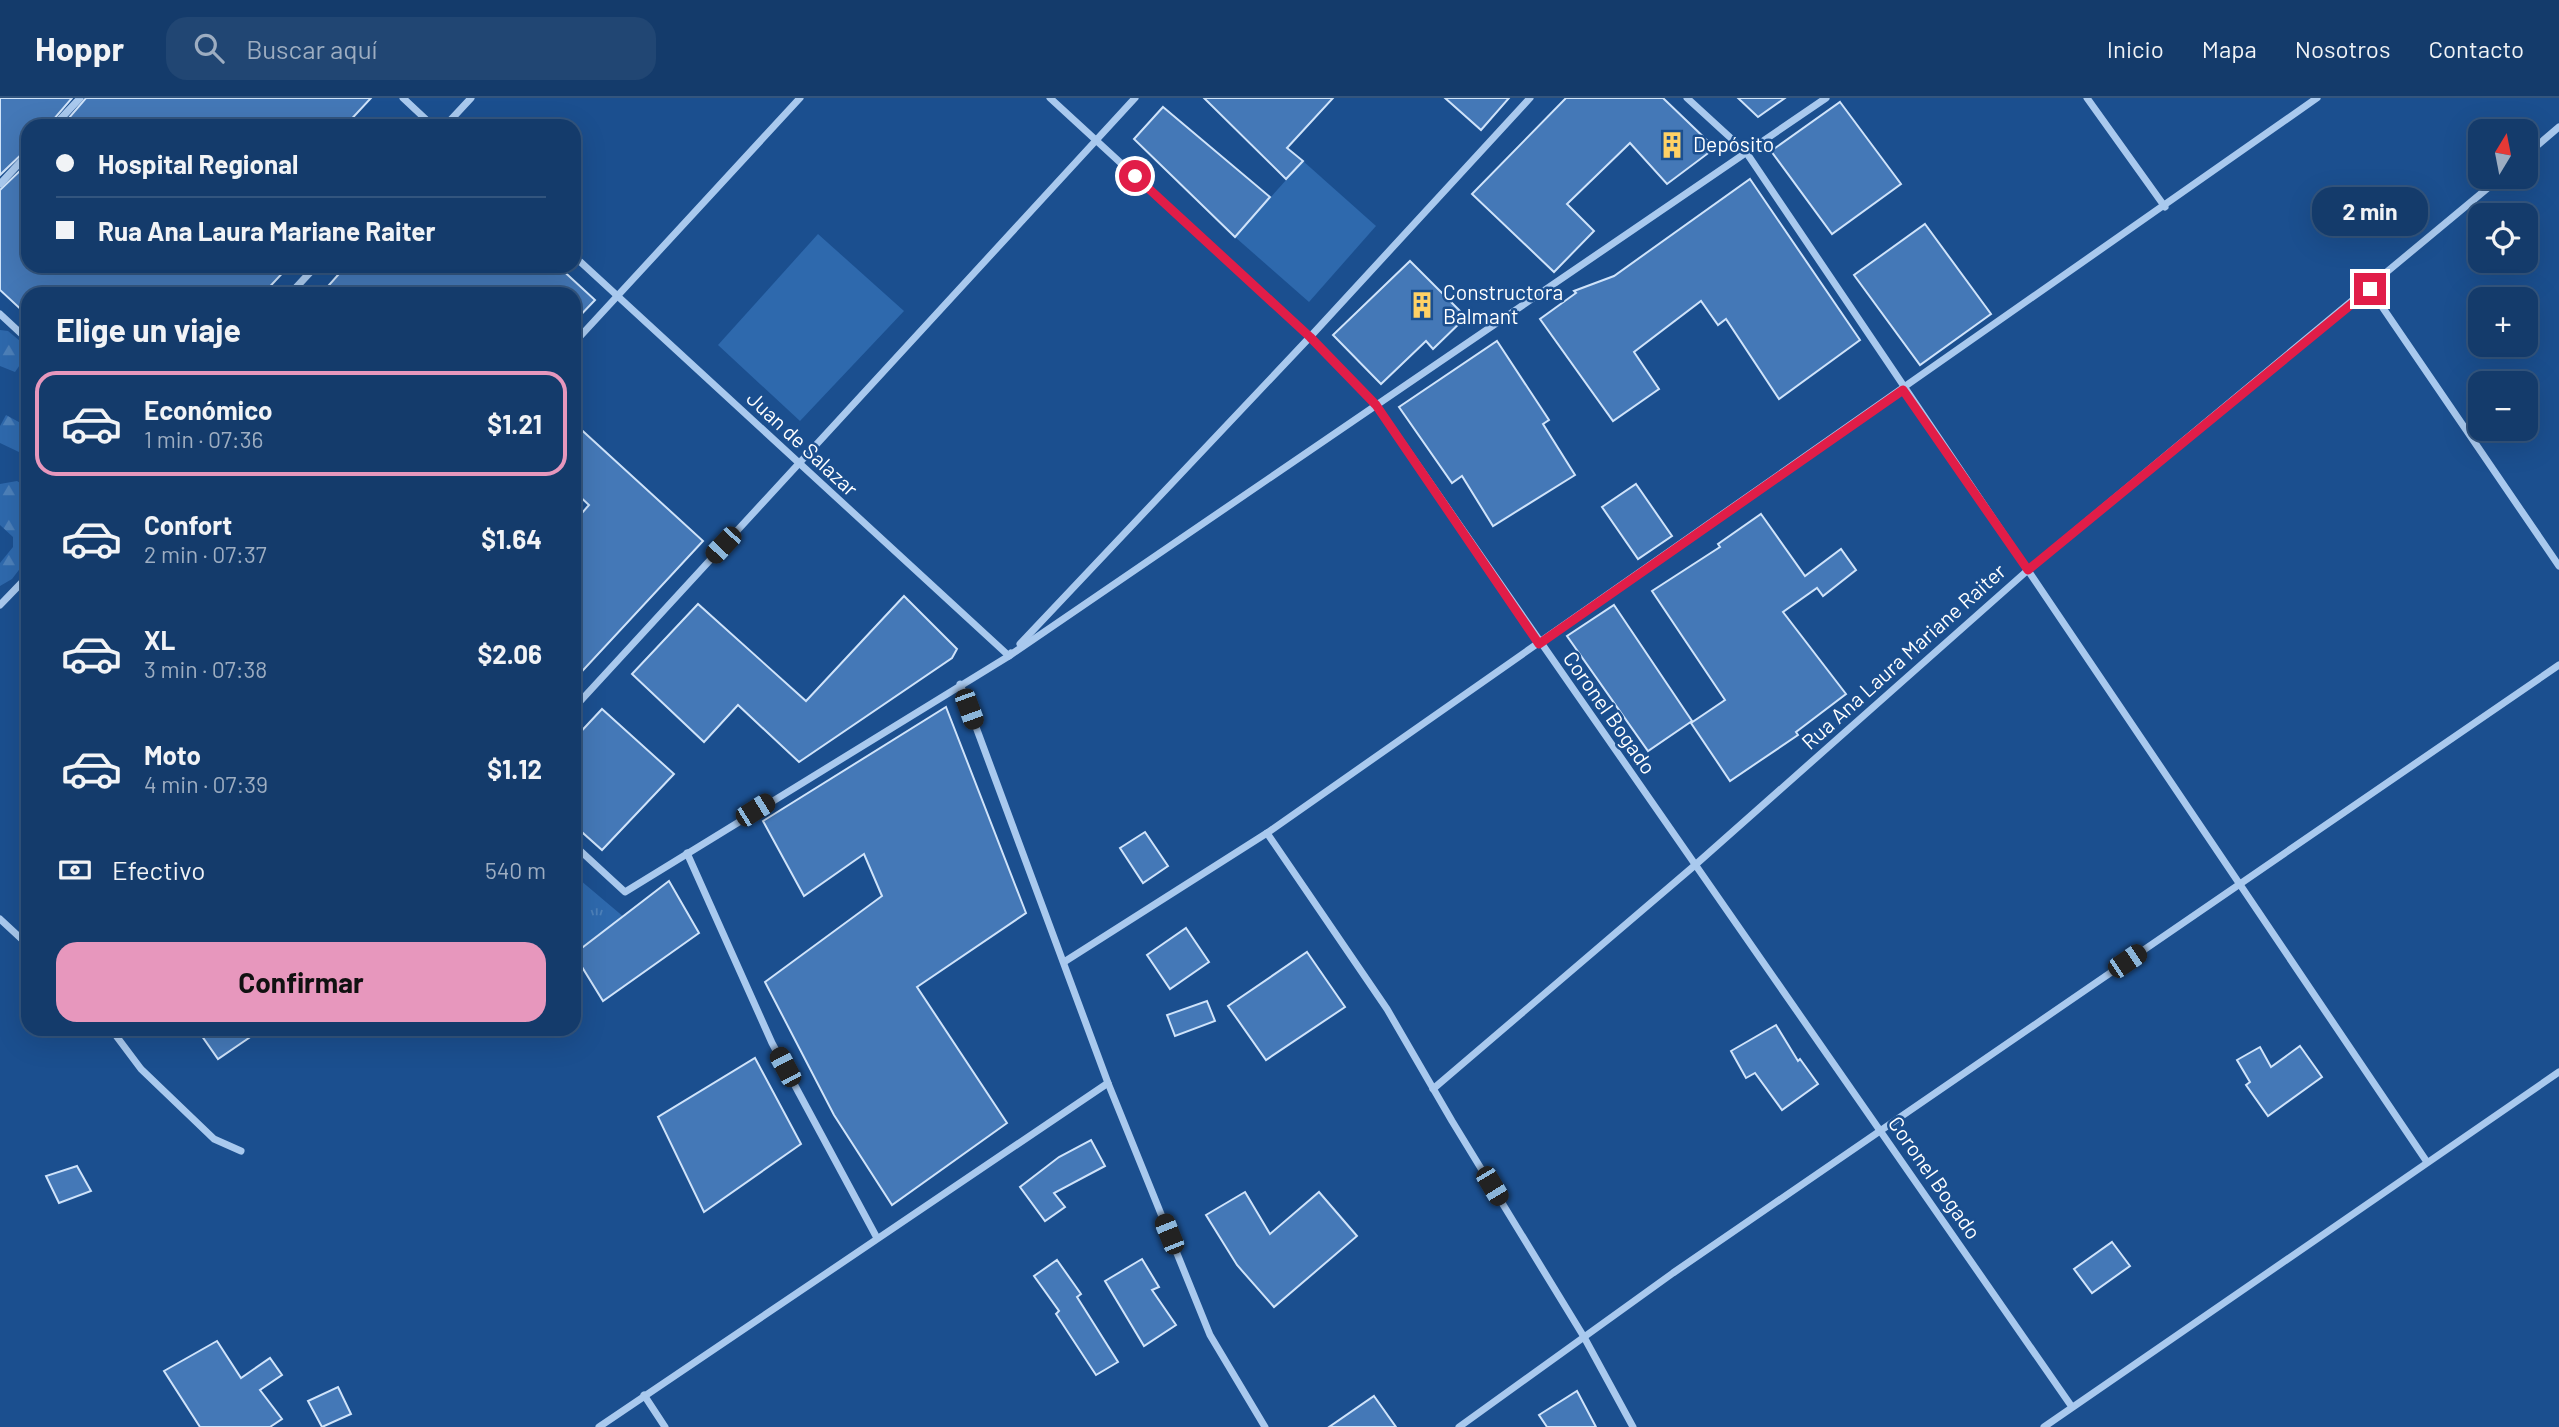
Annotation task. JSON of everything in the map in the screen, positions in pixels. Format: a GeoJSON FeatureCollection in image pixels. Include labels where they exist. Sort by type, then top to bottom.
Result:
{"type":"FeatureCollection","features":[{"type":"Feature","properties":{"kind":"street"},"geometry":{"type":"LineString","coordinates":[[60,119],[80,98]]}},
{"type":"Feature","properties":{"kind":"street"},"geometry":{"type":"LineString","coordinates":[[403,98],[426,119]]}},
{"type":"Feature","properties":{"kind":"street"},"geometry":{"type":"LineString","coordinates":[[452,119],[471,98]]}},
{"type":"Feature","properties":{"kind":"street"},"geometry":{"type":"LineString","coordinates":[[581,335],[800,98]]}},
{"type":"Feature","properties":{"kind":"street","name":"Coronel Bogado"},"geometry":{"type":"LineString","coordinates":[[1049,98],[1310,337],[1376,405],[1539,644],[2073,1407]]}},
{"type":"Feature","properties":{"kind":"street"},"geometry":{"type":"LineString","coordinates":[[581,700],[1135,98]]}},
{"type":"Feature","properties":{"kind":"street"},"geometry":{"type":"LineString","coordinates":[[1009,656],[1310,337],[1530,98]]}},
{"type":"Feature","properties":{"kind":"street"},"geometry":{"type":"LineString","coordinates":[[1688,98],[1746,152],[1903,390],[2028,570],[2427,1162]]}},
{"type":"Feature","properties":{"kind":"street"},"geometry":{"type":"LineString","coordinates":[[581,851],[625,892],[1009,656],[1826,98]]}},
{"type":"Feature","properties":{"kind":"street"},"geometry":{"type":"LineString","coordinates":[[2087,98],[2165,207]]}},
{"type":"Feature","properties":{"kind":"street"},"geometry":{"type":"LineString","coordinates":[[1064,962],[1267,833],[2165,207],[2317,98]]}},
{"type":"Feature","properties":{"kind":"street"},"geometry":{"type":"LineString","coordinates":[[2538,145],[2559,127]]}},
{"type":"Feature","properties":{"kind":"street"},"geometry":{"type":"LineString","coordinates":[[0,184],[21,162]]}},
{"type":"Feature","properties":{"kind":"street","name":"Rua Ana Laura Mariane Raiter"},"geometry":{"type":"LineString","coordinates":[[1433,1089],[1694,866],[2028,570],[2370,289],[2487,189]]}},
{"type":"Feature","properties":{"kind":"street","name":"Juan de Salazar"},"geometry":{"type":"LineString","coordinates":[[581,263],[1009,656]]}},
{"type":"Feature","properties":{"kind":"street"},"geometry":{"type":"LineString","coordinates":[[296,287],[310,273]]}},
{"type":"Feature","properties":{"kind":"street"},"geometry":{"type":"LineString","coordinates":[[2370,289],[2559,566]]}},
{"type":"Feature","properties":{"kind":"street"},"geometry":{"type":"LineString","coordinates":[[0,314],[21,334]]}},
{"type":"Feature","properties":{"kind":"street"},"geometry":{"type":"LineString","coordinates":[[0,606],[21,584]]}},
{"type":"Feature","properties":{"kind":"street"},"geometry":{"type":"LineString","coordinates":[[1459,1427],[1879,1131],[2559,665]]}},
{"type":"Feature","properties":{"kind":"street"},"geometry":{"type":"LineString","coordinates":[[960,684],[1108,1083],[1210,1335],[1265,1427]]}},
{"type":"Feature","properties":{"kind":"street"},"geometry":{"type":"LineString","coordinates":[[1267,833],[1387,1009],[1584,1338],[1633,1427]]}},
{"type":"Feature","properties":{"kind":"street"},"geometry":{"type":"LineString","coordinates":[[687,853],[772,1043],[877,1238]]}},
{"type":"Feature","properties":{"kind":"street"},"geometry":{"type":"LineString","coordinates":[[0,919],[21,938]]}},
{"type":"Feature","properties":{"kind":"street"},"geometry":{"type":"LineString","coordinates":[[116,1036],[141,1069],[214,1139],[242,1151]]}},
{"type":"Feature","properties":{"kind":"street"},"geometry":{"type":"LineString","coordinates":[[2044,1427],[2559,1072]]}},
{"type":"Feature","properties":{"kind":"street"},"geometry":{"type":"LineString","coordinates":[[598,1427],[1108,1083]]}},
{"type":"Feature","properties":{"kind":"street"},"geometry":{"type":"LineString","coordinates":[[644,1395],[665,1427]]}},
{"type":"Feature","properties":{"kind":"green space"},"geometry":{"type":"Polygon","coordinates":[[[1303,161],[1376,226],[1309,302],[1235,237],[1303,161]]]}},
{"type":"Feature","properties":{"kind":"green space"},"geometry":{"type":"Polygon","coordinates":[[[818,234],[904,311],[800,421],[718,345],[818,234]]]}},
{"type":"Feature","properties":{"kind":"green space"},"geometry":{"type":"Polygon","coordinates":[[[0,330],[8,331],[21,342],[21,363],[15,372],[0,366],[0,330]]]}},
{"type":"Feature","properties":{"kind":"green space"},"geometry":{"type":"Polygon","coordinates":[[[6,415],[21,423],[21,456],[19,452],[0,443],[0,426],[6,415]]]}},
{"type":"Feature","properties":{"kind":"green space"},"geometry":{"type":"Polygon","coordinates":[[[17,481],[21,484],[21,567],[12,579],[0,586],[0,563],[13,547],[13,537],[0,525],[0,484],[17,481]]]}},
{"type":"Feature","properties":{"kind":"green space"},"geometry":{"type":"Polygon","coordinates":[[[581,881],[625,918],[581,949],[581,881]]]}},
{"type":"Feature","properties":{"kind":"building"},"geometry":{"type":"Polygon","coordinates":[[[0,98],[72,98],[54,119],[21,119],[21,155],[0,175],[0,98]]]}},
{"type":"Feature","properties":{"kind":"building"},"geometry":{"type":"Polygon","coordinates":[[[86,98],[371,98],[352,119],[68,119],[86,98]]]}},
{"type":"Feature","properties":{"kind":"building"},"geometry":{"type":"Polygon","coordinates":[[[1204,98],[1333,98],[1287,148],[1303,161],[1286,179],[1204,98]]]}},
{"type":"Feature","properties":{"kind":"building"},"geometry":{"type":"Polygon","coordinates":[[[1445,98],[1509,98],[1481,130],[1445,98]]]}},
{"type":"Feature","properties":{"kind":"building"},"geometry":{"type":"Polygon","coordinates":[[[1566,98],[1663,98],[1715,148],[1667,184],[1630,143],[1567,204],[1594,231],[1554,272],[1472,194],[1566,98]]]}},
{"type":"Feature","properties":{"kind":"building"},"geometry":{"type":"Polygon","coordinates":[[[1738,98],[1785,98],[1758,117],[1738,98]]]}},
{"type":"Feature","properties":{"kind":"building"},"geometry":{"type":"Polygon","coordinates":[[[1840,102],[1901,184],[1832,234],[1771,151],[1840,102]]]}},
{"type":"Feature","properties":{"kind":"building"},"geometry":{"type":"Polygon","coordinates":[[[1163,107],[1270,197],[1235,237],[1134,139],[1163,107]]]}},
{"type":"Feature","properties":{"kind":"building"},"geometry":{"type":"Polygon","coordinates":[[[21,170],[21,273],[282,273],[270,287],[21,287],[21,310],[0,290],[0,190],[21,170]]]}},
{"type":"Feature","properties":{"kind":"building"},"geometry":{"type":"Polygon","coordinates":[[[1750,179],[1860,340],[1779,399],[1726,319],[1718,325],[1701,301],[1634,352],[1659,389],[1613,421],[1540,319],[1576,293],[1574,291],[1614,276],[1750,179]]]}},
{"type":"Feature","properties":{"kind":"building"},"geometry":{"type":"Polygon","coordinates":[[[1925,224],[1991,314],[1920,365],[1854,275],[1925,224]]]}},
{"type":"Feature","properties":{"kind":"building"},"geometry":{"type":"Polygon","coordinates":[[[1410,261],[1466,317],[1433,349],[1426,341],[1381,384],[1333,335],[1410,261]]]}},
{"type":"Feature","properties":{"kind":"building"},"geometry":{"type":"Polygon","coordinates":[[[340,273],[566,273],[581,287],[327,287],[340,273]]]}},
{"type":"Feature","properties":{"kind":"building"},"geometry":{"type":"Polygon","coordinates":[[[581,287],[595,300],[581,315],[581,287]]]}},
{"type":"Feature","properties":{"kind":"building"},"geometry":{"type":"Polygon","coordinates":[[[1497,341],[1549,420],[1543,424],[1575,475],[1493,526],[1462,476],[1452,483],[1399,407],[1497,341]]]}},
{"type":"Feature","properties":{"kind":"building"},"geometry":{"type":"Polygon","coordinates":[[[581,429],[703,541],[581,672],[581,514],[589,505],[581,498],[581,429]]]}},
{"type":"Feature","properties":{"kind":"building"},"geometry":{"type":"Polygon","coordinates":[[[1636,484],[1672,536],[1638,559],[1602,507],[1636,484]]]}},
{"type":"Feature","properties":{"kind":"building"},"geometry":{"type":"Polygon","coordinates":[[[1761,514],[1805,576],[1841,549],[1856,570],[1823,596],[1817,588],[1783,612],[1846,694],[1796,732],[1798,735],[1730,781],[1691,723],[1725,700],[1652,591],[1720,547],[1718,544],[1761,514]]]}},
{"type":"Feature","properties":{"kind":"building"},"geometry":{"type":"Polygon","coordinates":[[[904,596],[957,649],[952,658],[799,762],[738,705],[704,742],[632,674],[698,604],[806,701],[904,596]]]}},
{"type":"Feature","properties":{"kind":"building"},"geometry":{"type":"Polygon","coordinates":[[[1614,605],[1692,721],[1648,751],[1567,636],[1614,605]]]}},
{"type":"Feature","properties":{"kind":"building"},"geometry":{"type":"Polygon","coordinates":[[[946,707],[1026,913],[917,987],[1007,1123],[892,1205],[834,1115],[765,982],[882,896],[864,854],[804,896],[763,821],[946,707]]]}},
{"type":"Feature","properties":{"kind":"building"},"geometry":{"type":"Polygon","coordinates":[[[602,709],[674,774],[602,850],[581,831],[581,732],[602,709]]]}},
{"type":"Feature","properties":{"kind":"building"},"geometry":{"type":"Polygon","coordinates":[[[1145,832],[1168,866],[1143,883],[1120,848],[1145,832]]]}},
{"type":"Feature","properties":{"kind":"building"},"geometry":{"type":"Polygon","coordinates":[[[669,881],[699,933],[603,1001],[581,965],[581,949],[669,881]]]}},
{"type":"Feature","properties":{"kind":"building"},"geometry":{"type":"Polygon","coordinates":[[[1186,928],[1209,962],[1170,989],[1147,955],[1186,928]]]}},
{"type":"Feature","properties":{"kind":"building"},"geometry":{"type":"Polygon","coordinates":[[[1307,952],[1345,1007],[1266,1060],[1228,1006],[1307,952]]]}},
{"type":"Feature","properties":{"kind":"building"},"geometry":{"type":"Polygon","coordinates":[[[1207,1001],[1215,1021],[1175,1036],[1167,1015],[1207,1001]]]}},
{"type":"Feature","properties":{"kind":"building"},"geometry":{"type":"Polygon","coordinates":[[[1776,1025],[1798,1061],[1800,1059],[1818,1084],[1782,1110],[1755,1073],[1746,1078],[1731,1051],[1776,1025]]]}},
{"type":"Feature","properties":{"kind":"building"},"geometry":{"type":"Polygon","coordinates":[[[202,1036],[252,1036],[218,1059],[202,1036]]]}},
{"type":"Feature","properties":{"kind":"building"},"geometry":{"type":"Polygon","coordinates":[[[2300,1046],[2322,1077],[2268,1116],[2246,1085],[2250,1082],[2237,1060],[2260,1047],[2271,1067],[2300,1046]]]}},
{"type":"Feature","properties":{"kind":"building"},"geometry":{"type":"Polygon","coordinates":[[[755,1058],[801,1144],[704,1212],[658,1117],[755,1058]]]}},
{"type":"Feature","properties":{"kind":"building"},"geometry":{"type":"Polygon","coordinates":[[[1091,1140],[1105,1166],[1054,1193],[1065,1207],[1045,1221],[1020,1187],[1059,1157],[1091,1140]]]}},
{"type":"Feature","properties":{"kind":"building"},"geometry":{"type":"Polygon","coordinates":[[[77,1166],[91,1191],[59,1203],[46,1176],[77,1166]]]}},
{"type":"Feature","properties":{"kind":"building"},"geometry":{"type":"Polygon","coordinates":[[[1245,1192],[1270,1234],[1319,1192],[1357,1236],[1274,1307],[1237,1265],[1206,1215],[1245,1192]]]}},
{"type":"Feature","properties":{"kind":"building"},"geometry":{"type":"Polygon","coordinates":[[[2112,1242],[2130,1266],[2092,1293],[2074,1269],[2112,1242]]]}},
{"type":"Feature","properties":{"kind":"building"},"geometry":{"type":"Polygon","coordinates":[[[1142,1259],[1159,1287],[1152,1290],[1176,1325],[1144,1346],[1105,1281],[1142,1259]]]}},
{"type":"Feature","properties":{"kind":"building"},"geometry":{"type":"Polygon","coordinates":[[[1057,1260],[1081,1294],[1077,1297],[1118,1362],[1096,1375],[1056,1314],[1059,1311],[1034,1276],[1057,1260]]]}},
{"type":"Feature","properties":{"kind":"building"},"geometry":{"type":"Polygon","coordinates":[[[217,1341],[241,1378],[270,1358],[282,1375],[260,1390],[282,1419],[270,1427],[200,1427],[164,1371],[217,1341]]]}},
{"type":"Feature","properties":{"kind":"building"},"geometry":{"type":"Polygon","coordinates":[[[338,1387],[351,1414],[322,1427],[308,1401],[338,1387]]]}},
{"type":"Feature","properties":{"kind":"building"},"geometry":{"type":"Polygon","coordinates":[[[1577,1391],[1596,1427],[1547,1427],[1539,1415],[1577,1391]]]}},
{"type":"Feature","properties":{"kind":"building"},"geometry":{"type":"Polygon","coordinates":[[[1374,1396],[1396,1427],[1329,1427],[1374,1396]]]}},
{"type":"Feature","properties":{"kind":"place","name":"Depósito"},"geometry":{"type":"Point","coordinates":[1672,145]}},
{"type":"Feature","properties":{"kind":"place","name":"Constructora Balmant"},"geometry":{"type":"Point","coordinates":[1422,305]}},
{"type":"Feature","properties":{"kind":"route"},"geometry":{"type":"LineString","coordinates":[[1135,176],[1310,337],[1376,405],[1539,644],[1903,390],[2028,570],[2370,289]]}}]}
